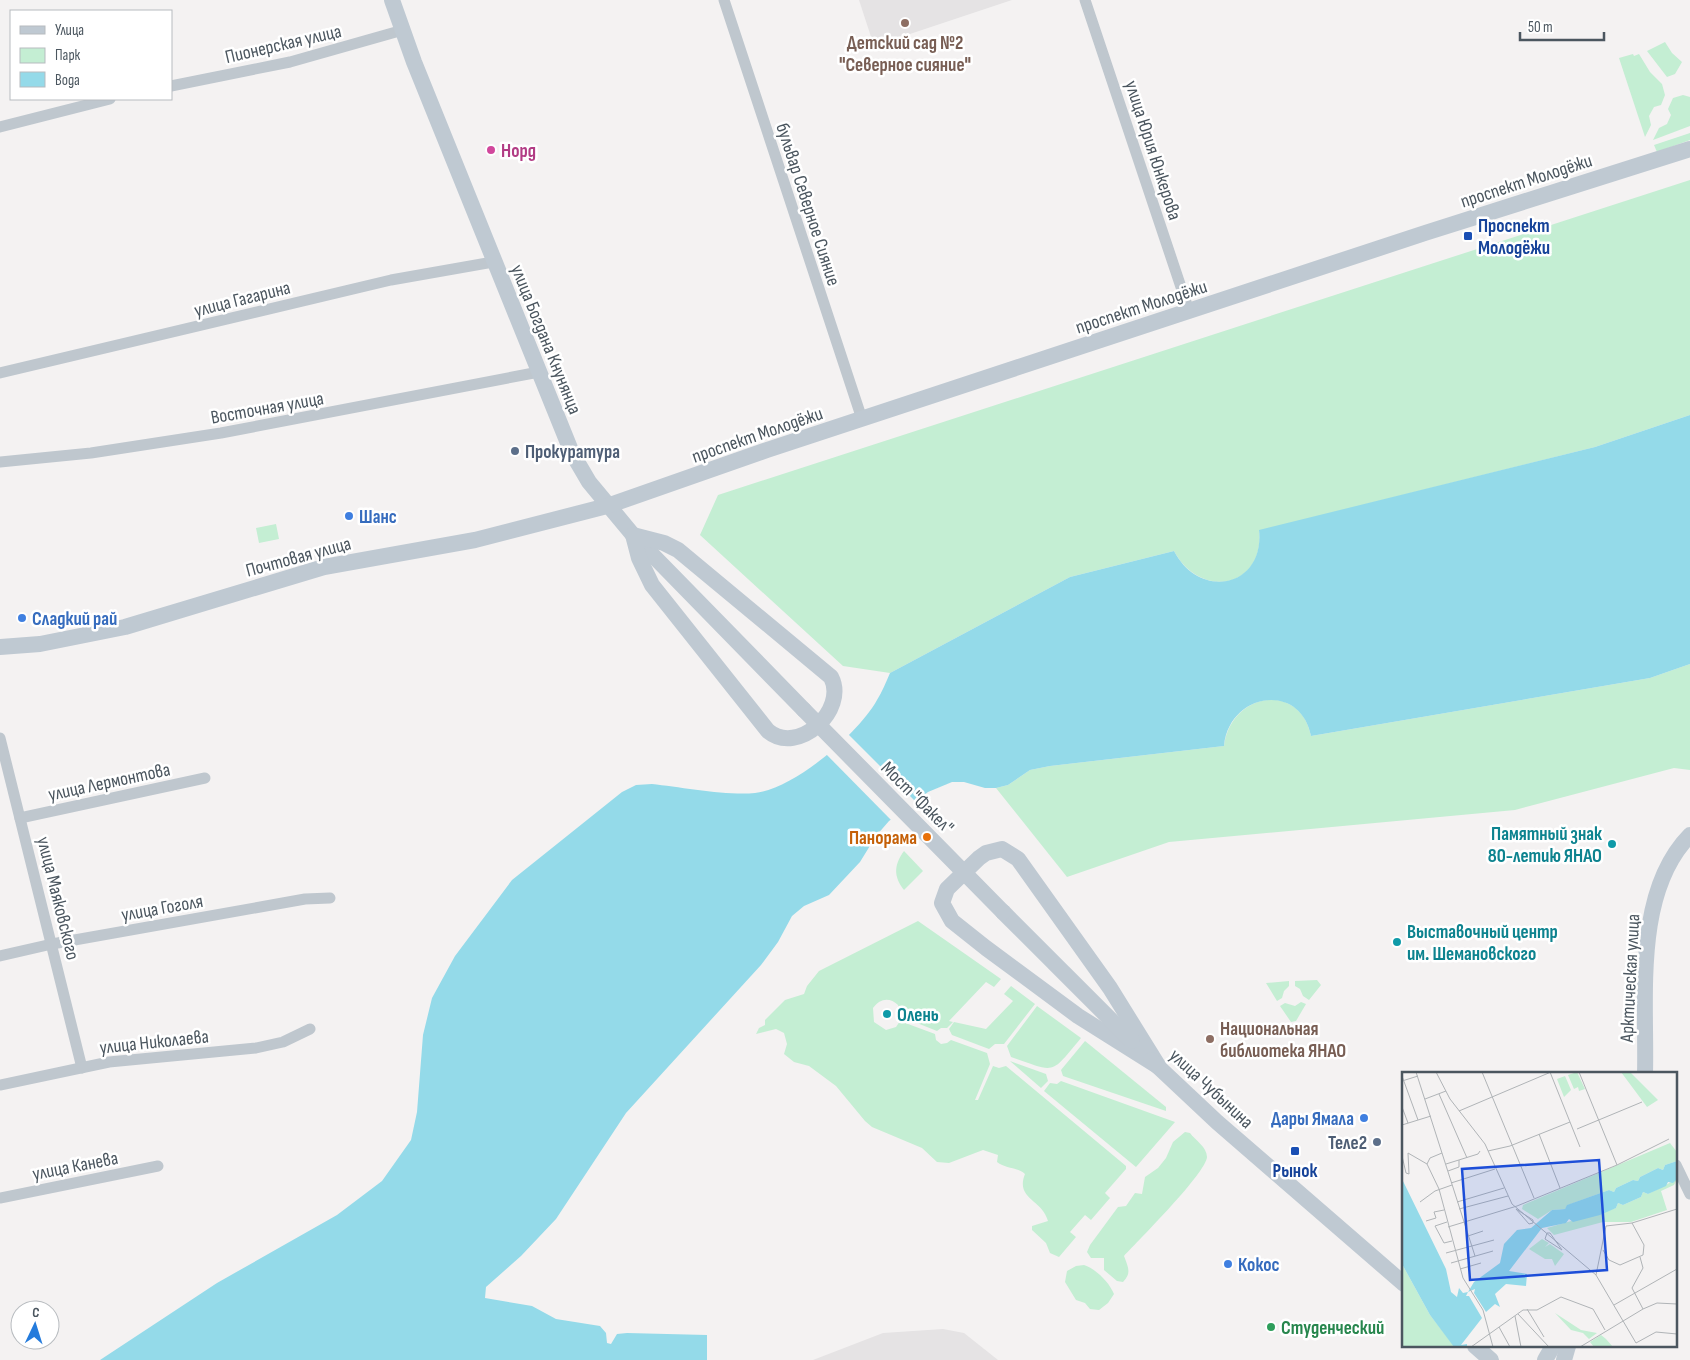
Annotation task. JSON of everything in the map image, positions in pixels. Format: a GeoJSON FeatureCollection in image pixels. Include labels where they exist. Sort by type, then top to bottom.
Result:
{"type":"FeatureCollection","features":[{"type":"Feature","properties":{"kind":"street","name":"улица Богдана Кнунянца"},"geometry":{"type":"LineString","coordinates":[[392,0],[493,262],[572,453],[588,482],[633,535],[804,710]]}},
{"type":"Feature","properties":{"kind":"street","name":"бульвар Северное Сияние"},"geometry":{"type":"LineString","coordinates":[[724,0],[862,419]]}},
{"type":"Feature","properties":{"kind":"street","name":"улица Юрия Юнкерова"},"geometry":{"type":"LineString","coordinates":[[1085,0],[1188,311]]}},
{"type":"Feature","properties":{"kind":"street","name":"Пионерская улица"},"geometry":{"type":"LineString","coordinates":[[172,86],[290,62],[402,30]]}},
{"type":"Feature","properties":{"kind":"street"},"geometry":{"type":"LineString","coordinates":[[0,127],[106,100]]}},
{"type":"Feature","properties":{"kind":"street","name":"проспект Молодёжи"},"geometry":{"type":"LineString","coordinates":[[607,506],[1188,311],[1690,149]]}},
{"type":"Feature","properties":{"kind":"street","name":"улица Гагарина"},"geometry":{"type":"LineString","coordinates":[[0,374],[391,280],[493,262]]}},
{"type":"Feature","properties":{"kind":"street","name":"Восточная улица"},"geometry":{"type":"LineString","coordinates":[[0,462],[91,453],[221,434],[539,372]]}},
{"type":"Feature","properties":{"kind":"street","name":"Почтовая улица"},"geometry":{"type":"LineString","coordinates":[[0,647],[40,644],[117,629],[324,567],[475,540],[607,506]]}},
{"type":"Feature","properties":{"kind":"street"},"geometry":{"type":"LineString","coordinates":[[633,535],[664,543],[678,550],[831,677],[836,692],[835,702],[828,713],[811,730],[801,736],[783,740],[768,731],[652,584],[639,558],[633,535]]}},
{"type":"Feature","properties":{"kind":"street","name":"Мост \"Факел\""},"geometry":{"type":"LineString","coordinates":[[804,710],[1003,912]]}},
{"type":"Feature","properties":{"kind":"street","name":"улица Маяковского"},"geometry":{"type":"LineString","coordinates":[[0,738],[82,1068]]}},
{"type":"Feature","properties":{"kind":"street","name":"улица Лермонтова"},"geometry":{"type":"LineString","coordinates":[[20,818],[205,778]]}},
{"type":"Feature","properties":{"kind":"street","name":"Арктическая улица"},"geometry":{"type":"LineString","coordinates":[[1646,1071],[1645,978],[1653,905],[1661,882],[1675,854],[1690,834]]}},
{"type":"Feature","properties":{"kind":"street"},"geometry":{"type":"LineString","coordinates":[[1002,850],[1018,859],[1110,988],[1158,1067],[1078,1016],[952,922],[942,903],[947,890],[986,853],[1002,850]]}},
{"type":"Feature","properties":{"kind":"street","name":"улица Гоголя"},"geometry":{"type":"LineString","coordinates":[[0,956],[52,944],[305,899],[330,898]]}},
{"type":"Feature","properties":{"kind":"street","name":"улица Чубынина"},"geometry":{"type":"LineString","coordinates":[[1003,912],[1158,1067],[1217,1122],[1402,1282]]}},
{"type":"Feature","properties":{"kind":"street","name":"улица Николаева"},"geometry":{"type":"LineString","coordinates":[[0,1085],[109,1062],[256,1048],[283,1042],[310,1029]]}},
{"type":"Feature","properties":{"kind":"street","name":"улица Канева"},"geometry":{"type":"LineString","coordinates":[[0,1198],[158,1166]]}},
{"type":"Feature","properties":{"kind":"street"},"geometry":{"type":"LineString","coordinates":[[1678,1169],[1690,1194]]}},
{"type":"Feature","properties":{"kind":"street"},"geometry":{"type":"LineString","coordinates":[[1477,1348],[1491,1360]]}},
{"type":"Feature","properties":{"kind":"street"},"geometry":{"type":"LineString","coordinates":[[1545,1360],[1552,1348]]}},
{"type":"Feature","properties":{"kind":"shaded area","name":"Детский сад №2 \"Северное сияние\""},"geometry":{"type":"Polygon","coordinates":[[[859,0],[1012,0],[874,46],[859,0]]]}},
{"type":"Feature","properties":{"kind":"shaded area"},"geometry":{"type":"Polygon","coordinates":[[[943,1329],[964,1333],[998,1360],[813,1360],[883,1333],[943,1329]]]}},
{"type":"Feature","properties":{"kind":"green space"},"geometry":{"type":"Polygon","coordinates":[[[1665,42],[1672,53],[1682,62],[1675,74],[1667,77],[1647,51],[1665,42]]]}},
{"type":"Feature","properties":{"kind":"green space"},"geometry":{"type":"Polygon","coordinates":[[[1633,54],[1634,56],[1639,54],[1650,72],[1662,84],[1665,95],[1661,105],[1654,107],[1649,116],[1651,125],[1645,137],[1619,58],[1633,54]]]}},
{"type":"Feature","properties":{"kind":"green space"},"geometry":{"type":"Polygon","coordinates":[[[1683,95],[1690,97],[1690,126],[1653,140],[1659,128],[1667,124],[1671,115],[1668,109],[1673,98],[1683,95]]]}},
{"type":"Feature","properties":{"kind":"green space"},"geometry":{"type":"Polygon","coordinates":[[[1690,133],[1690,140],[1657,152],[1654,145],[1690,133]]]}},
{"type":"Feature","properties":{"kind":"green space"},"geometry":{"type":"Polygon","coordinates":[[[1690,180],[1690,415],[1595,447],[1259,531],[1258,550],[1252,565],[1242,575],[1229,581],[1214,581],[1200,577],[1186,567],[1174,551],[1070,577],[890,673],[843,666],[700,535],[718,495],[1690,180]]]}},
{"type":"Feature","properties":{"kind":"green space"},"geometry":{"type":"Polygon","coordinates":[[[276,524],[279,539],[259,543],[256,528],[276,524]]]}},
{"type":"Feature","properties":{"kind":"green space"},"geometry":{"type":"Polygon","coordinates":[[[1690,664],[1690,770],[1674,768],[1515,810],[1169,842],[1067,877],[996,788],[1008,785],[1030,770],[1050,766],[1224,746],[1229,728],[1239,714],[1252,705],[1266,700],[1280,701],[1294,707],[1304,718],[1311,736],[1650,678],[1690,664]]]}},
{"type":"Feature","properties":{"kind":"green space"},"geometry":{"type":"Polygon","coordinates":[[[904,851],[923,871],[904,890],[898,880],[896,870],[898,861],[904,851]]]}},
{"type":"Feature","properties":{"kind":"green space"},"geometry":{"type":"Polygon","coordinates":[[[918,921],[1001,979],[994,987],[986,982],[949,1021],[953,1022],[947,1028],[941,1028],[937,1031],[902,1017],[898,1005],[888,1000],[879,1002],[873,1008],[874,1022],[886,1030],[896,1027],[900,1021],[935,1034],[936,1040],[941,1044],[951,1040],[987,1053],[990,1064],[975,1100],[978,1100],[993,1066],[999,1068],[1006,1066],[1126,1166],[1126,1169],[1105,1193],[1110,1198],[1091,1220],[1085,1215],[1070,1232],[1076,1237],[1059,1257],[1050,1253],[1046,1243],[1032,1230],[1032,1226],[1048,1221],[1045,1214],[1026,1194],[1023,1182],[1025,1174],[1000,1164],[997,1162],[998,1155],[983,1150],[949,1163],[937,1162],[922,1148],[872,1127],[836,1086],[809,1066],[794,1062],[784,1054],[787,1044],[784,1033],[776,1029],[756,1034],[759,1028],[765,1025],[765,1020],[785,1000],[804,994],[807,986],[819,971],[918,921]]]}},
{"type":"Feature","properties":{"kind":"green space"},"geometry":{"type":"Polygon","coordinates":[[[1317,980],[1321,985],[1309,1000],[1295,986],[1295,981],[1317,980]]]}},
{"type":"Feature","properties":{"kind":"green space"},"geometry":{"type":"Polygon","coordinates":[[[1289,981],[1289,986],[1284,991],[1282,998],[1277,1001],[1266,983],[1289,981]]]}},
{"type":"Feature","properties":{"kind":"green space"},"geometry":{"type":"Polygon","coordinates":[[[1011,986],[1035,1004],[1004,1044],[995,1044],[989,1049],[952,1035],[949,1029],[954,1022],[986,1029],[1013,1001],[1004,994],[1011,986]]]}},
{"type":"Feature","properties":{"kind":"green space"},"geometry":{"type":"Polygon","coordinates":[[[1301,1002],[1306,1004],[1296,1021],[1291,1022],[1280,1006],[1285,1003],[1295,1006],[1301,1002]]]}},
{"type":"Feature","properties":{"kind":"green space"},"geometry":{"type":"Polygon","coordinates":[[[1037,1006],[1081,1038],[1063,1059],[1052,1067],[1045,1068],[1011,1057],[1007,1046],[1037,1006]]]}},
{"type":"Feature","properties":{"kind":"green space"},"geometry":{"type":"Polygon","coordinates":[[[1085,1041],[1166,1107],[1166,1111],[1063,1076],[1061,1070],[1085,1041]]]}},
{"type":"Feature","properties":{"kind":"green space"},"geometry":{"type":"Polygon","coordinates":[[[1010,1061],[1046,1074],[1048,1081],[1041,1088],[1010,1061]]]}},
{"type":"Feature","properties":{"kind":"green space"},"geometry":{"type":"Polygon","coordinates":[[[1061,1081],[1175,1122],[1136,1167],[1044,1091],[1050,1083],[1057,1084],[1061,1081]]]}},
{"type":"Feature","properties":{"kind":"green space"},"geometry":{"type":"Polygon","coordinates":[[[1185,1132],[1190,1133],[1205,1150],[1207,1157],[1204,1165],[1157,1222],[1124,1256],[1127,1263],[1128,1276],[1123,1282],[1117,1281],[1104,1270],[1104,1258],[1091,1258],[1087,1252],[1090,1245],[1118,1207],[1126,1206],[1135,1193],[1142,1194],[1145,1177],[1158,1168],[1166,1158],[1173,1142],[1185,1132]]]}},
{"type":"Feature","properties":{"kind":"green space"},"geometry":{"type":"Polygon","coordinates":[[[1084,1265],[1102,1276],[1114,1294],[1108,1303],[1099,1310],[1090,1309],[1085,1303],[1076,1300],[1065,1282],[1067,1271],[1076,1266],[1084,1265]]]}},
{"type":"Feature","properties":{"kind":"water"},"geometry":{"type":"Polygon","coordinates":[[[1690,415],[1690,664],[1650,678],[1311,736],[1304,718],[1293,707],[1280,701],[1265,700],[1251,705],[1238,714],[1229,728],[1224,746],[1050,766],[1030,770],[1008,785],[996,788],[985,788],[964,782],[952,782],[928,792],[889,821],[876,836],[860,862],[829,895],[804,906],[792,916],[778,942],[761,965],[626,1113],[556,1219],[521,1256],[486,1287],[485,1298],[532,1306],[556,1319],[600,1326],[606,1333],[607,1343],[611,1344],[617,1334],[627,1333],[707,1335],[707,1360],[100,1360],[217,1283],[337,1215],[382,1181],[411,1140],[417,1112],[423,1035],[432,998],[455,956],[512,880],[622,792],[636,785],[652,784],[744,794],[771,789],[788,782],[824,758],[855,728],[868,714],[877,700],[890,673],[1070,577],[1174,551],[1185,567],[1199,577],[1214,581],[1228,581],[1242,575],[1252,564],[1258,549],[1259,530],[1595,447],[1690,415]]]}},
{"type":"Feature","properties":{"kind":"pier"},"geometry":{"type":"Polygon","coordinates":[[[846,732],[917,803],[893,822],[825,753],[846,732]]]}},
{"type":"Feature","properties":{"kind":"place","name":"Детский сад №2 \"Северное сияние\""},"geometry":{"type":"Point","coordinates":[905,23]}},
{"type":"Feature","properties":{"kind":"place","name":"Норд"},"geometry":{"type":"Point","coordinates":[491,150]}},
{"type":"Feature","properties":{"kind":"place","name":"Проспект Молодёжи"},"geometry":{"type":"Point","coordinates":[1468,236]}},
{"type":"Feature","properties":{"kind":"place","name":"Прокуратура"},"geometry":{"type":"Point","coordinates":[515,451]}},
{"type":"Feature","properties":{"kind":"place","name":"Шанс"},"geometry":{"type":"Point","coordinates":[349,516]}},
{"type":"Feature","properties":{"kind":"place","name":"Сладкий рай"},"geometry":{"type":"Point","coordinates":[22,618]}},
{"type":"Feature","properties":{"kind":"place","name":"Панорама"},"geometry":{"type":"Point","coordinates":[927,837]}},
{"type":"Feature","properties":{"kind":"place","name":"Памятный знак 80-летию ЯНАО"},"geometry":{"type":"Point","coordinates":[1612,844]}},
{"type":"Feature","properties":{"kind":"place","name":"Выставочный центр им. Шемановского"},"geometry":{"type":"Point","coordinates":[1397,942]}},
{"type":"Feature","properties":{"kind":"place","name":"Олень"},"geometry":{"type":"Point","coordinates":[887,1014]}},
{"type":"Feature","properties":{"kind":"place","name":"Национальная библиотека ЯНАО"},"geometry":{"type":"Point","coordinates":[1210,1039]}},
{"type":"Feature","properties":{"kind":"place","name":"Дары Ямала"},"geometry":{"type":"Point","coordinates":[1364,1118]}},
{"type":"Feature","properties":{"kind":"place","name":"Теле2"},"geometry":{"type":"Point","coordinates":[1377,1142]}},
{"type":"Feature","properties":{"kind":"place","name":"Рынок"},"geometry":{"type":"Point","coordinates":[1295,1151]}},
{"type":"Feature","properties":{"kind":"place","name":"Кокос"},"geometry":{"type":"Point","coordinates":[1228,1264]}},
{"type":"Feature","properties":{"kind":"place","name":"Студенческий"},"geometry":{"type":"Point","coordinates":[1271,1327]}}]}
